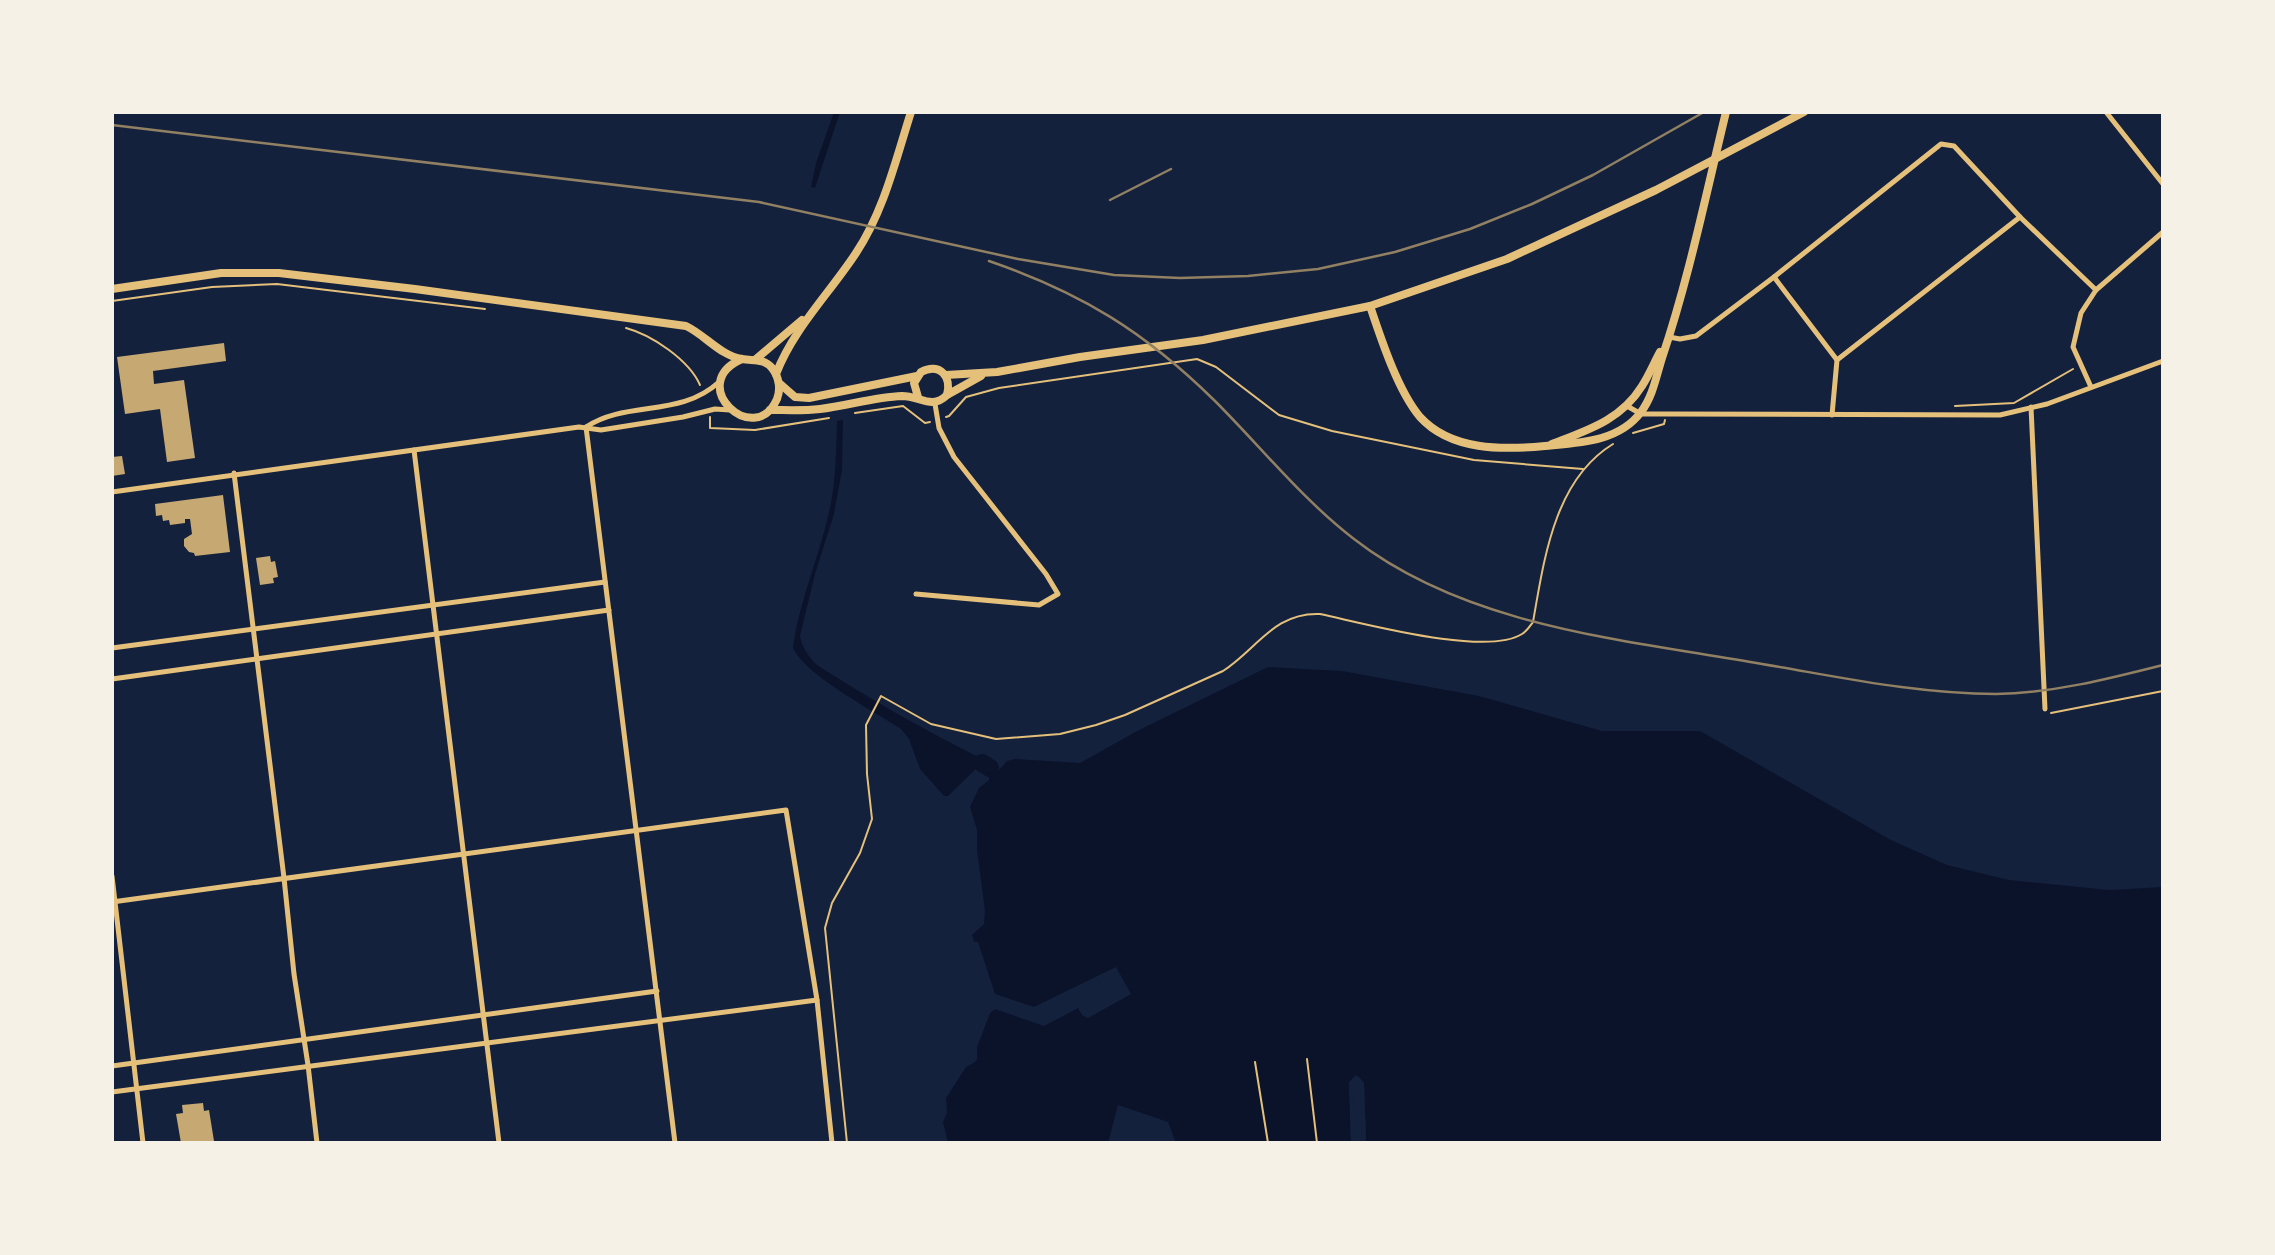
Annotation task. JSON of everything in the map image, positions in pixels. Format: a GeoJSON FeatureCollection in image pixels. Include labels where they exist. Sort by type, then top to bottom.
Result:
{"type":"FeatureCollection","features":[{"type":"Feature","properties":{"kind":"main road"},"geometry":{"type":"LineString","coordinates":[[770,410],[776,402],[783,356],[809,314],[856,253],[874,222],[911,112]]}},
{"type":"Feature","properties":{"kind":"main road"},"geometry":{"type":"LineString","coordinates":[[1370,306],[1385,349],[1411,403],[1433,428],[1450,438],[1492,448],[1520,449],[1574,445],[1619,431],[1641,414],[1653,393],[1726,112]]}},
{"type":"Feature","properties":{"kind":"main road"},"geometry":{"type":"LineString","coordinates":[[946,375],[984,374],[1080,356],[1203,340],[1370,306],[1507,259],[1656,190],[1804,112]]}},
{"type":"Feature","properties":{"kind":"main road"},"geometry":{"type":"LineString","coordinates":[[112,289],[221,273],[279,273],[415,289],[686,326],[697,331],[722,351],[742,359],[756,359],[771,367],[795,397],[808,398],[917,376],[932,368],[946,375],[950,385],[947,396]]}},
{"type":"Feature","properties":{"kind":"main road"},"geometry":{"type":"LineString","coordinates":[[756,359],[809,314]]}},
{"type":"Feature","properties":{"kind":"main road"},"geometry":{"type":"LineString","coordinates":[[1546,446],[1599,426],[1627,406],[1643,385],[1669,337]]}},
{"type":"Feature","properties":{"kind":"main road"},"geometry":{"type":"LineString","coordinates":[[722,351],[727,369]]}},
{"type":"Feature","properties":{"kind":"main road"},"geometry":{"type":"LineString","coordinates":[[742,359],[727,369],[721,380],[721,396],[730,410],[737,415],[754,417],[770,410],[820,409],[867,400],[918,397]]}},
{"type":"Feature","properties":{"kind":"main road"},"geometry":{"type":"LineString","coordinates":[[917,376],[915,391],[918,397],[926,403],[935,404],[984,374]]}},
{"type":"Feature","properties":{"kind":"street"},"geometry":{"type":"LineString","coordinates":[[2106,112],[2163,184]]}},
{"type":"Feature","properties":{"kind":"street"},"geometry":{"type":"LineString","coordinates":[[1669,337],[1681,339],[1696,336],[1941,144],[1954,146],[2020,217],[2096,290]]}},
{"type":"Feature","properties":{"kind":"street"},"geometry":{"type":"LineString","coordinates":[[1837,360],[2020,217]]}},
{"type":"Feature","properties":{"kind":"street"},"geometry":{"type":"LineString","coordinates":[[2091,387],[2073,347],[2081,313],[2096,290],[2163,232]]}},
{"type":"Feature","properties":{"kind":"street"},"geometry":{"type":"LineString","coordinates":[[1774,277],[1837,360],[1832,415]]}},
{"type":"Feature","properties":{"kind":"street"},"geometry":{"type":"LineString","coordinates":[[1627,406],[1641,414],[2000,415],[2047,404],[2163,361]]}},
{"type":"Feature","properties":{"kind":"street"},"geometry":{"type":"LineString","coordinates":[[586,427],[600,417],[677,405],[704,395],[721,380]]}},
{"type":"Feature","properties":{"kind":"street"},"geometry":{"type":"LineString","coordinates":[[916,594],[1039,605],[1058,594],[1046,574],[954,457],[939,428],[935,404]]}},
{"type":"Feature","properties":{"kind":"street"},"geometry":{"type":"LineString","coordinates":[[2031,407],[2045,711]]}},
{"type":"Feature","properties":{"kind":"street"},"geometry":{"type":"LineString","coordinates":[[112,492],[234,473],[586,427],[601,430],[683,417],[709,410],[730,410]]}},
{"type":"Feature","properties":{"kind":"street"},"geometry":{"type":"LineString","coordinates":[[586,427],[675,1143]]}},
{"type":"Feature","properties":{"kind":"street"},"geometry":{"type":"LineString","coordinates":[[414,450],[499,1143]]}},
{"type":"Feature","properties":{"kind":"street"},"geometry":{"type":"LineString","coordinates":[[234,473],[317,1143]]}},
{"type":"Feature","properties":{"kind":"street"},"geometry":{"type":"LineString","coordinates":[[112,648],[605,582]]}},
{"type":"Feature","properties":{"kind":"street"},"geometry":{"type":"LineString","coordinates":[[112,679],[609,610]]}},
{"type":"Feature","properties":{"kind":"street"},"geometry":{"type":"LineString","coordinates":[[113,901],[786,810],[817,1000],[832,1143]]}},
{"type":"Feature","properties":{"kind":"street"},"geometry":{"type":"LineString","coordinates":[[112,876],[143,1143]]}},
{"type":"Feature","properties":{"kind":"street"},"geometry":{"type":"LineString","coordinates":[[112,1066],[135,1065],[657,991]]}},
{"type":"Feature","properties":{"kind":"street"},"geometry":{"type":"LineString","coordinates":[[112,1092],[817,1000]]}},
{"type":"Feature","properties":{"kind":"path"},"geometry":{"type":"LineString","coordinates":[[112,302],[212,286],[278,284],[486,309]]}},
{"type":"Feature","properties":{"kind":"path"},"geometry":{"type":"LineString","coordinates":[[625,327],[656,342],[694,372],[704,395]]}},
{"type":"Feature","properties":{"kind":"path"},"geometry":{"type":"LineString","coordinates":[[950,416],[966,397],[989,391],[1197,359],[1216,367],[1279,415],[1332,430],[1474,460],[1584,469]]}},
{"type":"Feature","properties":{"kind":"path"},"geometry":{"type":"LineString","coordinates":[[1956,406],[2014,402],[2080,365]]}},
{"type":"Feature","properties":{"kind":"path"},"geometry":{"type":"LineString","coordinates":[[851,414],[903,406],[925,423]]}},
{"type":"Feature","properties":{"kind":"path"},"geometry":{"type":"LineString","coordinates":[[709,410],[710,428],[719,429],[755,430],[838,416]]}},
{"type":"Feature","properties":{"kind":"path"},"geometry":{"type":"LineString","coordinates":[[1632,434],[1664,424],[1667,414]]}},
{"type":"Feature","properties":{"kind":"path"},"geometry":{"type":"LineString","coordinates":[[847,1143],[825,928],[832,903],[860,853],[872,819],[867,774],[866,725],[881,696],[943,728],[996,739],[1060,734],[1125,715],[1223,671],[1235,664],[1254,643],[1278,626],[1302,614],[1320,614],[1458,641],[1486,642],[1518,636],[1525,633],[1532,622],[1556,517],[1584,469],[1597,453],[1619,440]]}},
{"type":"Feature","properties":{"kind":"path"},"geometry":{"type":"LineString","coordinates":[[2045,711],[2163,691]]}},
{"type":"Feature","properties":{"kind":"path"},"geometry":{"type":"LineString","coordinates":[[1307,1059],[1317,1143]]}},
{"type":"Feature","properties":{"kind":"path"},"geometry":{"type":"LineString","coordinates":[[1255,1062],[1268,1143]]}},
{"type":"Feature","properties":{"kind":"water"},"geometry":{"type":"Polygon","coordinates":[[[834,112],[840,112],[815,188],[811,187],[816,163],[834,112]]]}},
{"type":"Feature","properties":{"kind":"water"},"geometry":{"type":"Polygon","coordinates":[[[843,420],[842,470],[834,514],[815,574],[801,640],[806,652],[817,665],[900,715],[985,760],[948,796],[944,796],[920,769],[909,739],[901,729],[826,681],[800,659],[793,648],[800,613],[829,512],[837,421],[843,420]]]}},
{"type":"Feature","properties":{"kind":"water"},"geometry":{"type":"Polygon","coordinates":[[[1268,667],[1342,671],[1479,696],[1602,731],[1700,731],[1891,840],[1947,865],[2009,880],[2109,890],[2163,887],[2163,1143],[1366,1143],[1364,1083],[1359,1077],[1349,1082],[1351,1143],[1176,1143],[1168,1122],[1118,1105],[1108,1143],[948,1143],[943,1122],[947,1113],[946,1098],[966,1067],[977,1059],[977,1047],[990,1013],[995,1009],[1044,1026],[1078,1008],[1082,1015],[1088,1018],[1131,994],[1116,967],[1034,1007],[995,994],[978,942],[974,942],[972,935],[984,924],[985,911],[977,830],[970,807],[979,788],[989,780],[989,769],[1000,769],[1007,761],[1015,759],[1080,763],[1139,730],[1268,667]]]}},
{"type":"Feature","properties":{"kind":"pier"},"geometry":{"type":"Polygon","coordinates":[[[1356,1075],[1364,1083],[1366,1143],[1362,1143],[1360,1084],[1356,1079],[1352,1083],[1355,1143],[1351,1143],[1349,1082],[1356,1075]]]}},
{"type":"Feature","properties":{"kind":"building"},"geometry":{"type":"Polygon","coordinates":[[[224,343],[226,361],[153,371],[154,384],[184,380],[195,458],[167,462],[160,409],[125,414],[117,357],[224,343]]]}},
{"type":"Feature","properties":{"kind":"building"},"geometry":{"type":"Polygon","coordinates":[[[122,456],[125,474],[112,476],[112,457],[122,456]]]}},
{"type":"Feature","properties":{"kind":"building"},"geometry":{"type":"Polygon","coordinates":[[[223,495],[230,552],[195,556],[184,546],[184,539],[192,534],[190,519],[185,519],[185,523],[170,525],[169,520],[163,521],[162,515],[156,516],[155,504],[223,495]]]}},
{"type":"Feature","properties":{"kind":"building"},"geometry":{"type":"Polygon","coordinates":[[[270,556],[271,562],[275,561],[278,577],[273,578],[274,583],[260,585],[256,558],[270,556]]]}},
{"type":"Feature","properties":{"kind":"building"},"geometry":{"type":"Polygon","coordinates":[[[203,1103],[204,1111],[209,1110],[214,1141],[181,1143],[176,1114],[183,1113],[182,1105],[203,1103]]]}},
{"type":"Feature","properties":{"kind":"waterway"},"geometry":{"type":"LineString","coordinates":[[982,763],[990,768]]}},
{"type":"Feature","properties":{"kind":"railway"},"geometry":{"type":"LineString","coordinates":[[112,125],[759,202],[1018,259],[1114,275],[1180,278],[1248,276],[1318,269],[1395,252],[1470,229],[1593,175],[1704,112]]}},
{"type":"Feature","properties":{"kind":"railway"},"geometry":{"type":"LineString","coordinates":[[1110,200],[1171,169]]}},
{"type":"Feature","properties":{"kind":"railway"},"geometry":{"type":"LineString","coordinates":[[989,261],[1054,287],[1111,317],[1189,376],[1299,490],[1354,539],[1398,569],[1446,592],[1497,611],[1549,626],[1603,637],[1849,679],[1937,691],[1996,694],[2038,691],[2163,665]]}}]}
